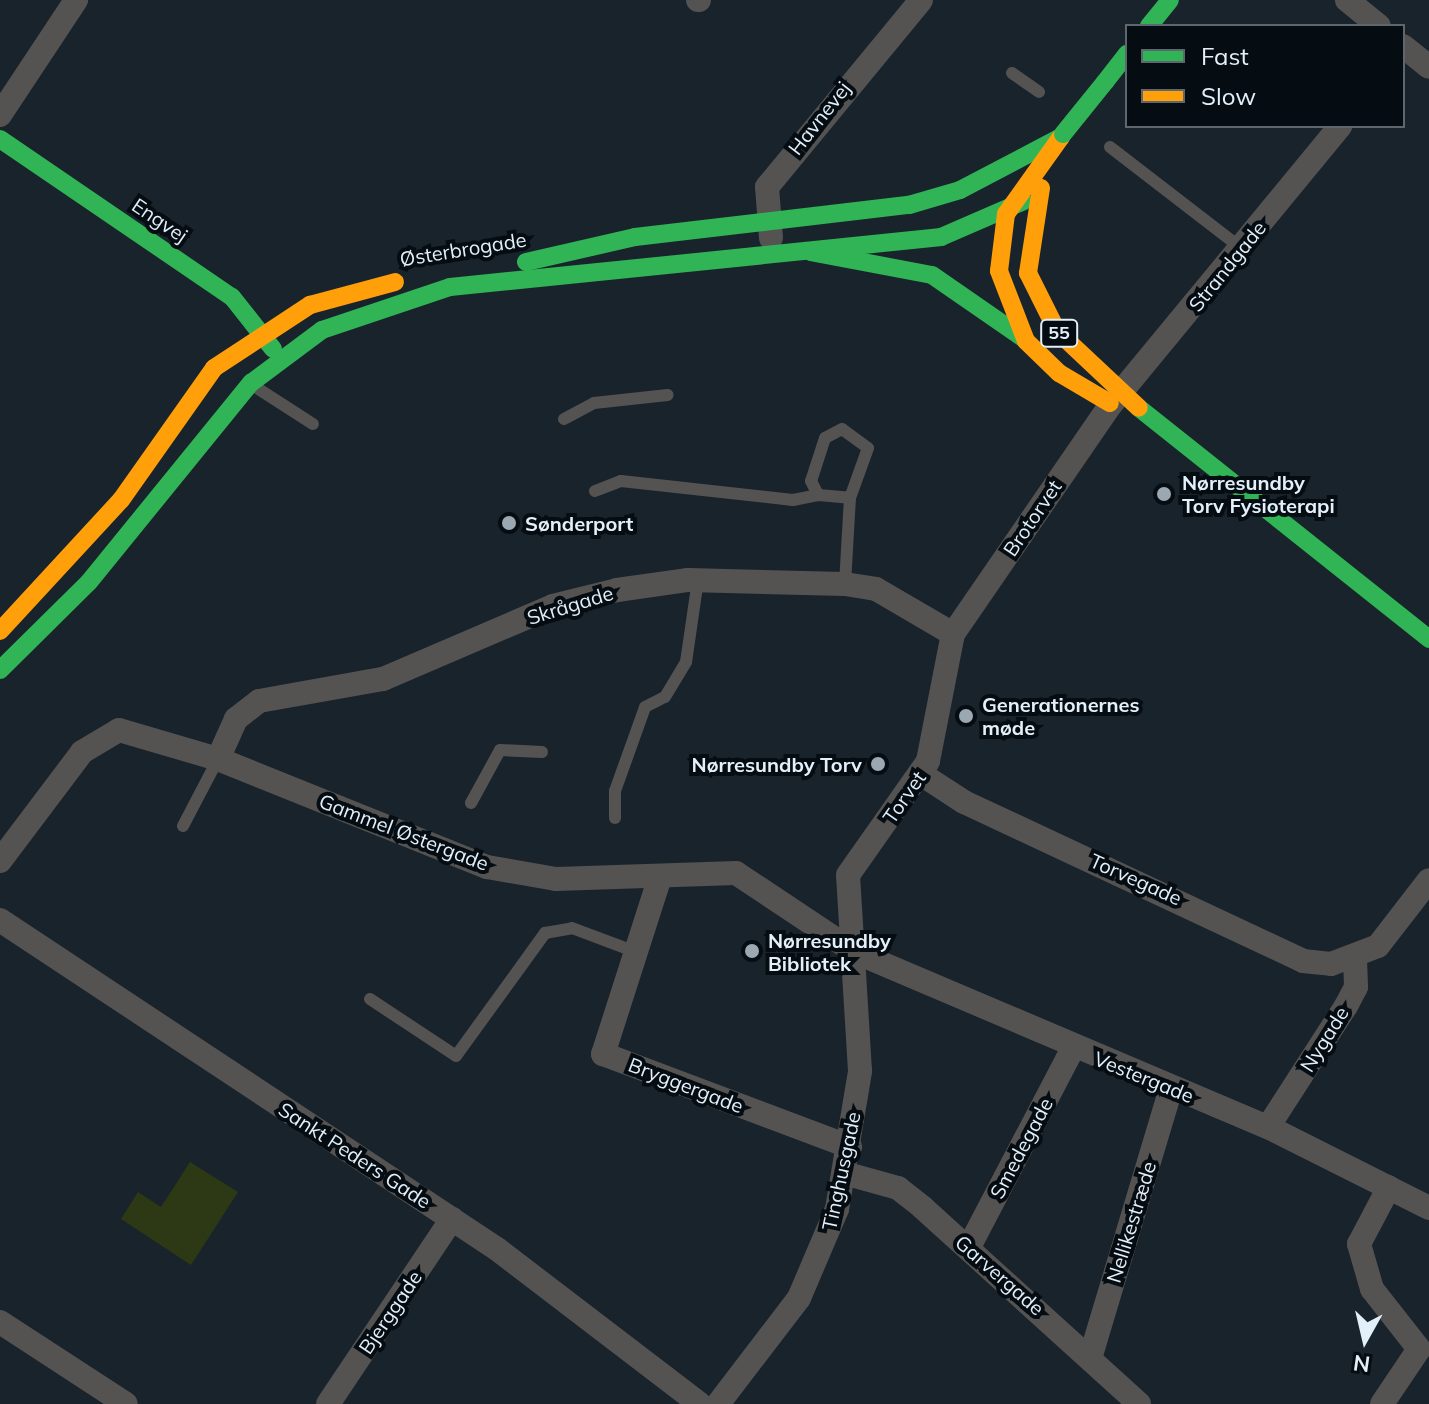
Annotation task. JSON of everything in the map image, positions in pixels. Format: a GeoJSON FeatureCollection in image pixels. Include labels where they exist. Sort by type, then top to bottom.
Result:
{"type":"FeatureCollection","features":[{"type":"Feature","properties":{"kind":"main road"},"geometry":{"type":"LineString","coordinates":[[1151,24],[1170,0]]}},
{"type":"Feature","properties":{"kind":"main road"},"geometry":{"type":"LineString","coordinates":[[1041,188],[1062,135],[1125,56]]}},
{"type":"Feature","properties":{"kind":"main road","name":"Østerbrogade"},"geometry":{"type":"LineString","coordinates":[[0,631],[121,500],[228,357],[260,333],[323,300],[412,278],[769,220],[932,200],[1062,135]]}},
{"type":"Feature","properties":{"kind":"main road","name":"55"},"geometry":{"type":"LineString","coordinates":[[1062,135],[1006,214],[999,271],[1026,341],[1059,373],[1117,398]]}},
{"type":"Feature","properties":{"kind":"main road","name":"Engvej"},"geometry":{"type":"LineString","coordinates":[[0,139],[225,291],[278,356]]}},
{"type":"Feature","properties":{"kind":"main road","name":"Østerbrogade"},"geometry":{"type":"LineString","coordinates":[[0,670],[89,582],[251,383],[278,356],[350,318],[450,287],[941,237],[1006,214],[1041,188]]}},
{"type":"Feature","properties":{"kind":"main road","name":"55"},"geometry":{"type":"LineString","coordinates":[[1041,188],[1026,255],[1032,290],[1057,331],[1117,398],[1429,639]]}},
{"type":"Feature","properties":{"kind":"main road"},"geometry":{"type":"LineString","coordinates":[[810,252],[932,275],[1026,341]]}},
{"type":"Feature","properties":{"kind":"street"},"geometry":{"type":"LineString","coordinates":[[0,115],[76,0]]}},
{"type":"Feature","properties":{"kind":"street","name":"Havnevej"},"geometry":{"type":"LineString","coordinates":[[772,256],[767,187],[921,0]]}},
{"type":"Feature","properties":{"kind":"street"},"geometry":{"type":"LineString","coordinates":[[1347,0],[1377,24]]}},
{"type":"Feature","properties":{"kind":"street"},"geometry":{"type":"LineString","coordinates":[[1405,49],[1429,67]]}},
{"type":"Feature","properties":{"kind":"street","name":"Strandgade"},"geometry":{"type":"LineString","coordinates":[[1117,398],[1338,128]]}},
{"type":"Feature","properties":{"kind":"street","name":"Brotorvet"},"geometry":{"type":"LineString","coordinates":[[953,634],[1117,398]]}},
{"type":"Feature","properties":{"kind":"street","name":"Skrågade"},"geometry":{"type":"LineString","coordinates":[[218,759],[236,719],[259,701],[383,679],[553,606],[698,580],[845,584],[876,589],[953,634]]}},
{"type":"Feature","properties":{"kind":"street","name":"Torvet"},"geometry":{"type":"LineString","coordinates":[[855,952],[848,875],[921,774],[953,634]]}},
{"type":"Feature","properties":{"kind":"street","name":"Gammel Østergade"},"geometry":{"type":"LineString","coordinates":[[0,861],[94,740],[119,730],[149,734],[459,847],[556,879],[617,870],[659,880],[736,873],[855,952]]}},
{"type":"Feature","properties":{"kind":"street","name":"Torvegade"},"geometry":{"type":"LineString","coordinates":[[921,774],[964,802],[1303,961],[1355,958]]}},
{"type":"Feature","properties":{"kind":"street","name":"Bryggergade"},"geometry":{"type":"LineString","coordinates":[[659,880],[603,1054],[850,1147]]}},
{"type":"Feature","properties":{"kind":"street"},"geometry":{"type":"LineString","coordinates":[[1355,958],[1397,928],[1429,880]]}},
{"type":"Feature","properties":{"kind":"street","name":"Sankt Peders Gade"},"geometry":{"type":"LineString","coordinates":[[0,920],[452,1219],[600,1322],[700,1404]]}},
{"type":"Feature","properties":{"kind":"street","name":"Vestergade"},"geometry":{"type":"LineString","coordinates":[[855,952],[1073,1048],[1268,1127],[1429,1208]]}},
{"type":"Feature","properties":{"kind":"street","name":"Tinghusgade"},"geometry":{"type":"LineString","coordinates":[[718,1404],[799,1298],[822,1253],[850,1147],[860,1056],[855,952]]}},
{"type":"Feature","properties":{"kind":"street","name":"Nygade"},"geometry":{"type":"LineString","coordinates":[[1268,1127],[1356,987],[1355,958]]}},
{"type":"Feature","properties":{"kind":"street","name":"Smedegade"},"geometry":{"type":"LineString","coordinates":[[969,1247],[1073,1048]]}},
{"type":"Feature","properties":{"kind":"street","name":"Nellikestræde"},"geometry":{"type":"LineString","coordinates":[[1091,1355],[1171,1088]]}},
{"type":"Feature","properties":{"kind":"street","name":"Garvergade"},"geometry":{"type":"LineString","coordinates":[[844,1173],[898,1188],[1091,1355],[1139,1404]]}},
{"type":"Feature","properties":{"kind":"street"},"geometry":{"type":"LineString","coordinates":[[1382,1404],[1419,1349],[1372,1289],[1359,1244],[1389,1187]]}},
{"type":"Feature","properties":{"kind":"street","name":"Bjerggade"},"geometry":{"type":"LineString","coordinates":[[328,1404],[452,1219]]}},
{"type":"Feature","properties":{"kind":"street"},"geometry":{"type":"LineString","coordinates":[[0,1322],[126,1404]]}},
{"type":"Feature","properties":{"kind":"lane"},"geometry":{"type":"LineString","coordinates":[[1012,73],[1039,92]]}},
{"type":"Feature","properties":{"kind":"lane"},"geometry":{"type":"LineString","coordinates":[[1110,147],[1241,248]]}},
{"type":"Feature","properties":{"kind":"lane"},"geometry":{"type":"LineString","coordinates":[[228,357],[251,383],[313,424]]}},
{"type":"Feature","properties":{"kind":"lane"},"geometry":{"type":"LineString","coordinates":[[564,419],[594,403],[668,395]]}},
{"type":"Feature","properties":{"kind":"lane"},"geometry":{"type":"LineString","coordinates":[[818,495],[811,481],[825,438],[842,429],[868,448],[850,498],[845,584]]}},
{"type":"Feature","properties":{"kind":"lane"},"geometry":{"type":"LineString","coordinates":[[595,491],[621,481],[793,500],[818,495],[850,498]]}},
{"type":"Feature","properties":{"kind":"lane"},"geometry":{"type":"LineString","coordinates":[[615,818],[615,791],[645,707],[665,697],[686,662],[698,580]]}},
{"type":"Feature","properties":{"kind":"lane"},"geometry":{"type":"LineString","coordinates":[[471,803],[500,750],[542,752]]}},
{"type":"Feature","properties":{"kind":"lane"},"geometry":{"type":"LineString","coordinates":[[183,826],[218,759]]}},
{"type":"Feature","properties":{"kind":"lane"},"geometry":{"type":"LineString","coordinates":[[370,999],[456,1056],[545,933],[572,928],[636,952]]}},
{"type":"Feature","properties":{"kind":"green space"},"geometry":{"type":"Polygon","coordinates":[[[190,1162],[238,1192],[191,1265],[121,1219],[138,1192],[161,1207],[190,1162]]]}},
{"type":"Feature","properties":{"kind":"traffic: fast"},"geometry":{"type":"LineString","coordinates":[[1151,24],[1170,0]]}},
{"type":"Feature","properties":{"kind":"traffic: fast"},"geometry":{"type":"LineString","coordinates":[[1105,82],[1125,57]]}},
{"type":"Feature","properties":{"kind":"traffic: fast"},"geometry":{"type":"LineString","coordinates":[[1063,134],[1105,82]]}},
{"type":"Feature","properties":{"kind":"traffic: fast"},"geometry":{"type":"LineString","coordinates":[[526,262],[635,237],[909,205],[960,190],[1061,137]]}},
{"type":"Feature","properties":{"kind":"traffic: fast"},"geometry":{"type":"LineString","coordinates":[[0,139],[232,297],[273,349]]}},
{"type":"Feature","properties":{"kind":"traffic: fast"},"geometry":{"type":"LineString","coordinates":[[0,670],[89,582],[251,383],[322,330],[450,287],[941,237],[1024,201]]}},
{"type":"Feature","properties":{"kind":"traffic: fast"},"geometry":{"type":"LineString","coordinates":[[810,252],[932,275],[1023,338]]}},
{"type":"Feature","properties":{"kind":"traffic: fast"},"geometry":{"type":"LineString","coordinates":[[1139,408],[1429,639]]}},
{"type":"Feature","properties":{"kind":"traffic: slow"},"geometry":{"type":"LineString","coordinates":[[1061,137],[1006,214],[999,271],[1026,341],[1059,373],[1110,403]]}},
{"type":"Feature","properties":{"kind":"traffic: slow"},"geometry":{"type":"LineString","coordinates":[[1041,188],[1028,273],[1057,331],[1139,408]]}},
{"type":"Feature","properties":{"kind":"traffic: slow"},"geometry":{"type":"LineString","coordinates":[[0,631],[121,500],[214,368],[310,305],[395,282]]}},
{"type":"Feature","properties":{"kind":"place","name":"Nørresundby Torv Fysioterapi"},"geometry":{"type":"Point","coordinates":[1164,494]}},
{"type":"Feature","properties":{"kind":"place","name":"Sønderport"},"geometry":{"type":"Point","coordinates":[509,523]}},
{"type":"Feature","properties":{"kind":"place","name":"Generationernes møde"},"geometry":{"type":"Point","coordinates":[966,716]}},
{"type":"Feature","properties":{"kind":"place","name":"Nørresundby Torv"},"geometry":{"type":"Point","coordinates":[878,764]}},
{"type":"Feature","properties":{"kind":"place","name":"Nørresundby Bibliotek"},"geometry":{"type":"Point","coordinates":[752,951]}}]}
